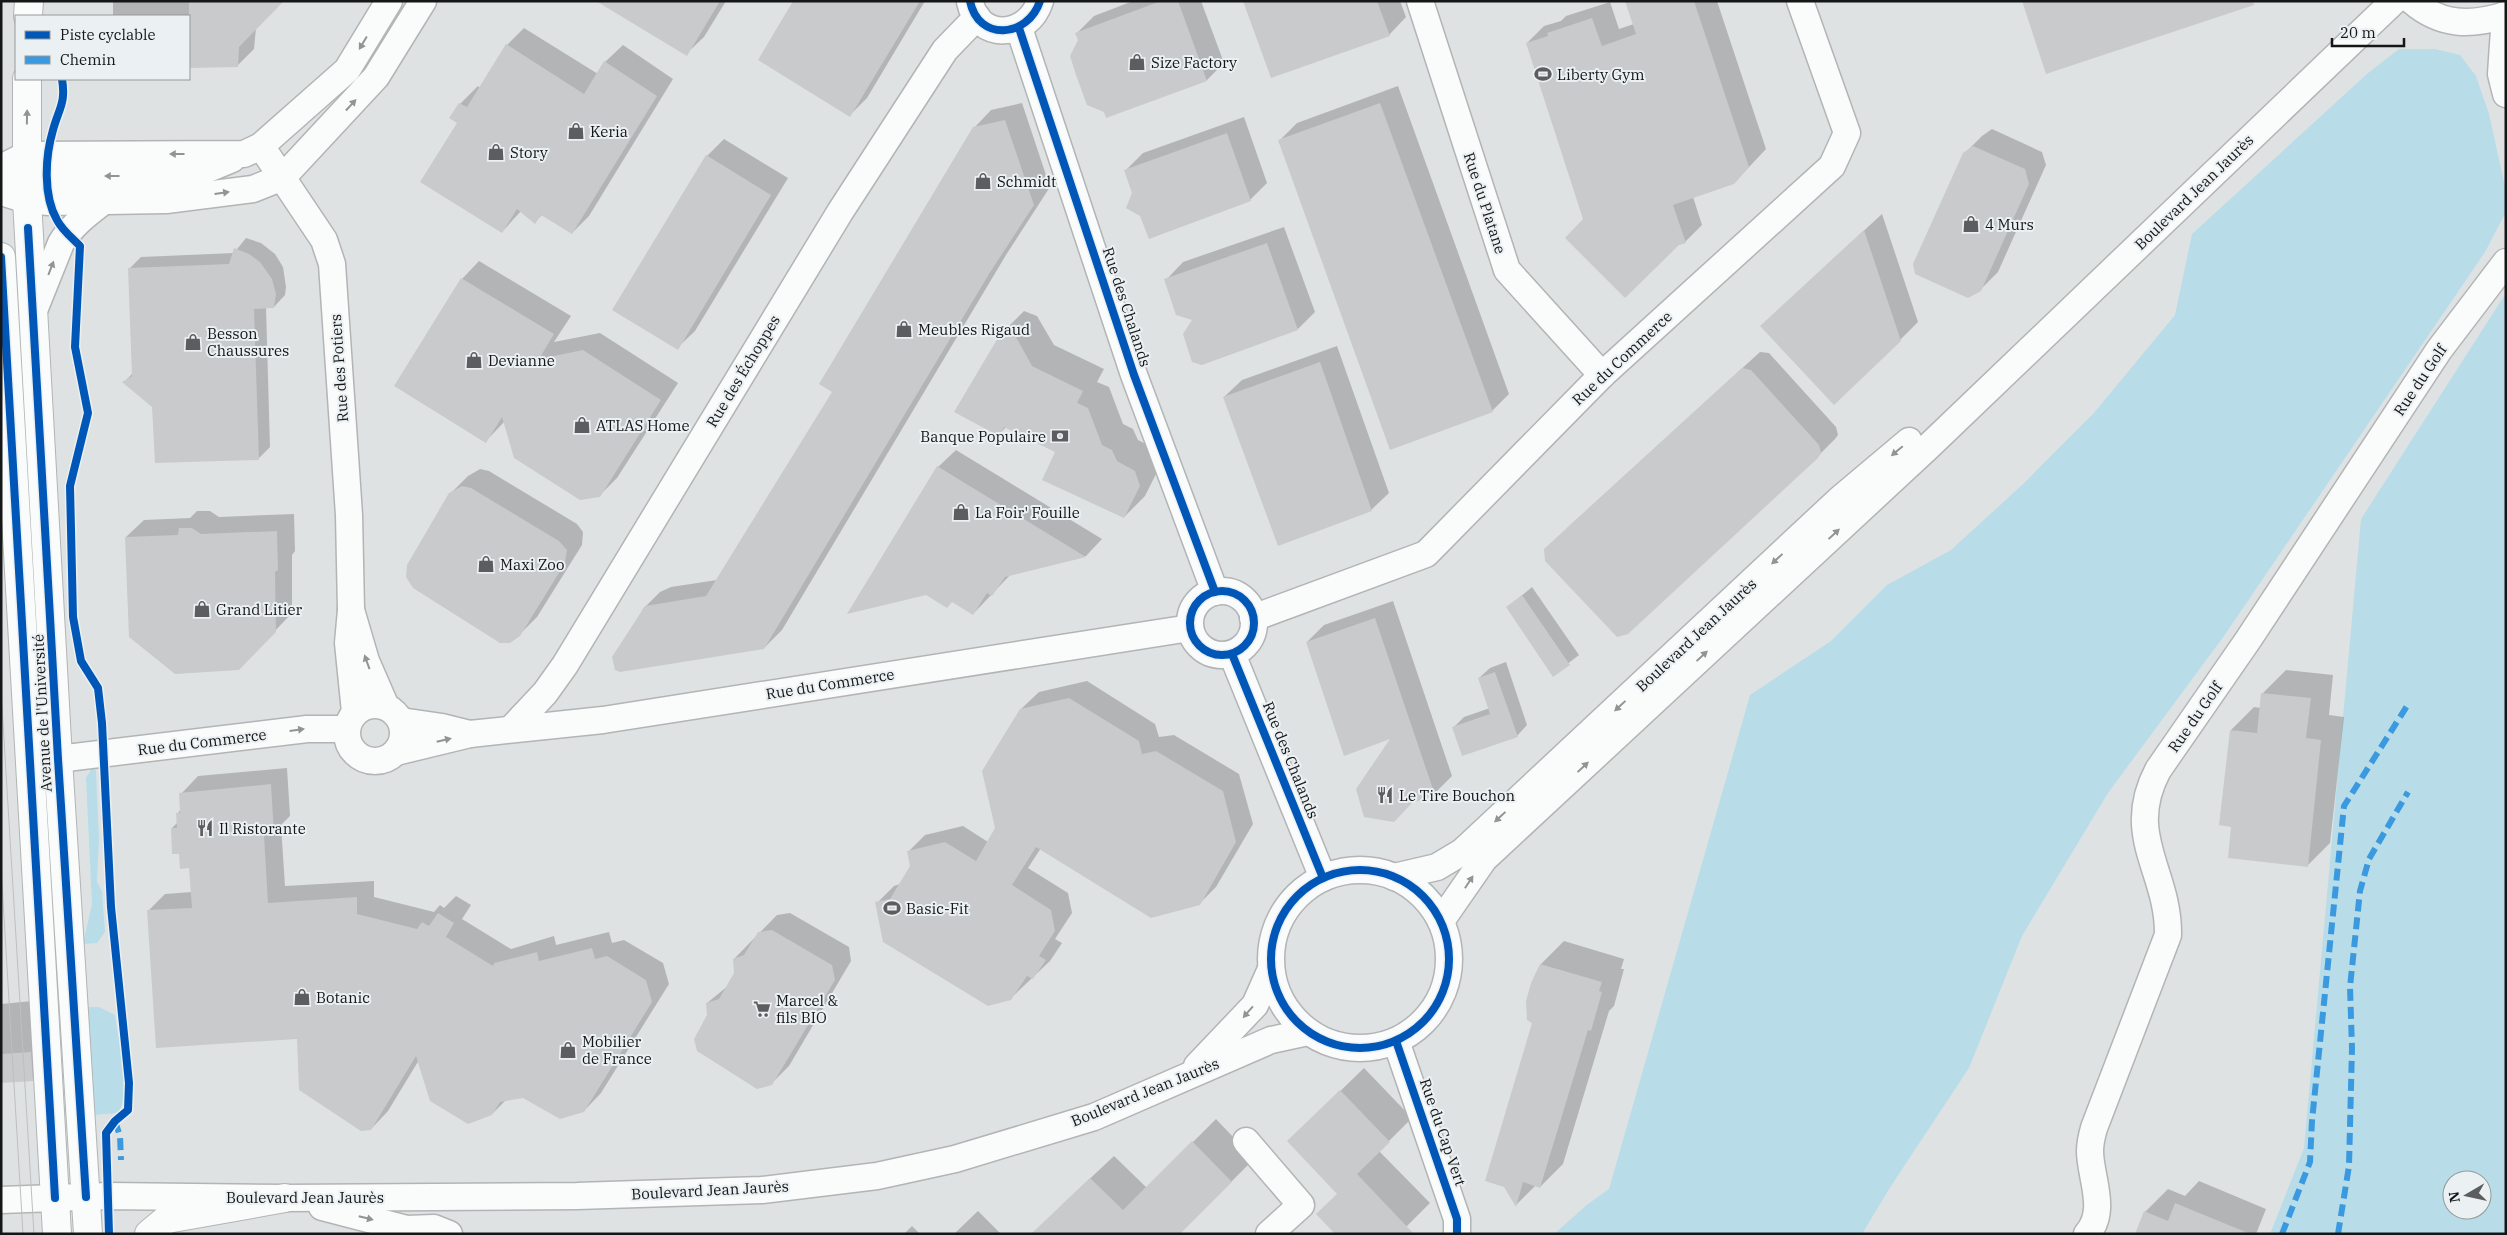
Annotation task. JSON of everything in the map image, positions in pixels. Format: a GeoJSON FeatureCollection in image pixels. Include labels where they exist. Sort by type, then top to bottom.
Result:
{"type":"FeatureCollection","features":[{"type":"Feature","properties":{"kind":"main road"},"geometry":{"type":"LineString","coordinates":[[28,15],[29,1]]}},
{"type":"Feature","properties":{"kind":"main road"},"geometry":{"type":"LineString","coordinates":[[14,180],[27,80]]}},
{"type":"Feature","properties":{"kind":"main road","name":"Avenue de l'Université"},"geometry":{"type":"LineString","coordinates":[[14,180],[28,228],[58,760],[88,1234]]}},
{"type":"Feature","properties":{"kind":"main road","name":"Avenue de l'Université"},"geometry":{"type":"LineString","coordinates":[[1,257],[58,1234]]}},
{"type":"Feature","properties":{"kind":"main road"},"geometry":{"type":"LineString","coordinates":[[149,1234],[167,1219],[285,1198]]}},
{"type":"Feature","properties":{"kind":"street"},"geometry":{"type":"LineString","coordinates":[[14,180],[191,176],[252,150],[347,70],[389,1]]}},
{"type":"Feature","properties":{"kind":"street"},"geometry":{"type":"LineString","coordinates":[[14,180],[104,201],[166,200],[221,194],[253,188],[283,178],[376,77],[423,1]]}},
{"type":"Feature","properties":{"kind":"street"},"geometry":{"type":"LineString","coordinates":[[974,9],[996,30],[1008,31],[1019,28],[1030,21],[1037,12],[1040,1]]}},
{"type":"Feature","properties":{"kind":"street","name":"Rue du Platane"},"geometry":{"type":"LineString","coordinates":[[1420,1],[1507,270],[1602,375]]}},
{"type":"Feature","properties":{"kind":"street","name":"Rue du Commerce"},"geometry":{"type":"LineString","coordinates":[[1253,618],[1426,554],[1602,375],[1832,166],[1847,132],[1800,1]]}},
{"type":"Feature","properties":{"kind":"street","name":"Boulevard Jean Jaurès"},"geometry":{"type":"LineString","coordinates":[[1441,921],[1484,859],[1994,383],[2394,1]]}},
{"type":"Feature","properties":{"kind":"street"},"geometry":{"type":"LineString","coordinates":[[2412,1],[2424,11],[2450,21],[2478,23],[2506,15],[2501,74],[2506,94]]}},
{"type":"Feature","properties":{"kind":"street","name":"Rue des Échoppes"},"geometry":{"type":"LineString","coordinates":[[512,728],[545,693],[565,665],[840,212],[945,50],[974,9]]}},
{"type":"Feature","properties":{"kind":"street","name":"Rue des Chalands"},"geometry":{"type":"LineString","coordinates":[[1019,28],[1134,374],[1215,592]]}},
{"type":"Feature","properties":{"kind":"street","name":"Rue des Potiers"},"geometry":{"type":"LineString","coordinates":[[252,150],[283,178],[324,240],[332,264],[348,507],[352,610],[348,642],[351,721]]}},
{"type":"Feature","properties":{"kind":"street"},"geometry":{"type":"LineString","coordinates":[[33,313],[61,243],[67,233],[72,226],[104,201]]}},
{"type":"Feature","properties":{"kind":"street","name":"Rue du Golf"},"geometry":{"type":"LineString","coordinates":[[2087,1234],[2096,1214],[2096,1197],[2090,1151],[2094,1128],[2168,935],[2165,902],[2150,858],[2145,836],[2144,811],[2148,788],[2158,770],[2248,640],[2439,350],[2506,262]]}},
{"type":"Feature","properties":{"kind":"street","name":"Boulevard Jean Jaurès"},"geometry":{"type":"LineString","coordinates":[[1394,877],[1437,867],[1462,852],[1840,500],[1949,407],[1994,383]]}},
{"type":"Feature","properties":{"kind":"street"},"geometry":{"type":"LineString","coordinates":[[1215,592],[1235,594],[1243,600],[1253,618],[1251,636],[1240,650],[1232,654],[1213,654],[1205,650],[1193,637],[1190,628],[1193,609],[1199,601],[1215,592]]}},
{"type":"Feature","properties":{"kind":"street","name":"Rue des Potiers"},"geometry":{"type":"LineString","coordinates":[[352,610],[366,661],[393,714]]}},
{"type":"Feature","properties":{"kind":"street","name":"Rue du Commerce"},"geometry":{"type":"LineString","coordinates":[[396,752],[470,734],[512,728],[603,720],[1190,628]]}},
{"type":"Feature","properties":{"kind":"street","name":"Rue des Chalands"},"geometry":{"type":"LineString","coordinates":[[1232,654],[1323,878]]}},
{"type":"Feature","properties":{"kind":"street"},"geometry":{"type":"LineString","coordinates":[[370,705],[393,714],[403,737],[396,752],[391,757],[376,762],[361,758],[349,746],[351,721],[370,705]]}},
{"type":"Feature","properties":{"kind":"street","name":"Rue du Commerce"},"geometry":{"type":"LineString","coordinates":[[393,714],[470,734]]}},
{"type":"Feature","properties":{"kind":"street","name":"Rue du Commerce"},"geometry":{"type":"LineString","coordinates":[[58,760],[351,721]]}},
{"type":"Feature","properties":{"kind":"street"},"geometry":{"type":"LineString","coordinates":[[1346,871],[1370,871],[1394,877],[1413,888],[1429,903],[1441,921],[1448,949],[1447,977],[1438,1004],[1420,1026],[1396,1041],[1374,1048],[1351,1048],[1328,1043],[1308,1032],[1290,1015],[1277,993],[1271,969],[1272,941],[1282,916],[1300,893],[1323,878],[1346,871]]}},
{"type":"Feature","properties":{"kind":"street"},"geometry":{"type":"LineString","coordinates":[[1188,1075],[1255,1004],[1271,969]]}},
{"type":"Feature","properties":{"kind":"street","name":"Boulevard Jean Jaurès"},"geometry":{"type":"LineString","coordinates":[[1,1200],[86,1197],[576,1196],[762,1190],[877,1176],[955,1159],[1094,1117],[1271,1040],[1308,1032]]}},
{"type":"Feature","properties":{"kind":"street","name":"Rue du Cap Vert"},"geometry":{"type":"LineString","coordinates":[[1396,1041],[1457,1219],[1457,1234]]}},
{"type":"Feature","properties":{"kind":"street"},"geometry":{"type":"LineString","coordinates":[[1246,1141],[1301,1205],[1269,1234]]}},
{"type":"Feature","properties":{"kind":"street"},"geometry":{"type":"LineString","coordinates":[[285,1198],[407,1229],[434,1228],[450,1234]]}},
{"type":"Feature","properties":{"kind":"shaded area"},"geometry":{"type":"Polygon","coordinates":[[[2399,49],[2435,49],[2460,55],[2476,76],[2489,114],[2506,191],[2506,212],[2485,252],[2224,636],[2108,793],[2022,936],[1969,1068],[1891,1186],[1862,1234],[1554,1234],[1588,1204],[1609,1189],[1750,695],[1831,641],[1887,585],[1951,550],[2022,485],[2093,414],[2175,315],[2192,234],[2368,73],[2399,49]]]}},
{"type":"Feature","properties":{"kind":"shaded area"},"geometry":{"type":"Polygon","coordinates":[[[2506,293],[2506,1234],[2270,1234],[2304,1148],[2361,519],[2506,293]]]}},
{"type":"Feature","properties":{"kind":"shaded area"},"geometry":{"type":"Polygon","coordinates":[[[93,766],[96,771],[99,839],[97,882],[102,891],[105,932],[97,943],[83,944],[92,904],[86,778],[93,766]]]}},
{"type":"Feature","properties":{"kind":"shaded area"},"geometry":{"type":"Polygon","coordinates":[[[86,1007],[99,1007],[115,1015],[124,1079],[122,1104],[118,1113],[94,1115],[86,1007]]]}},
{"type":"Feature","properties":{"kind":"building"},"geometry":{"type":"Polygon","coordinates":[[[189,1],[284,1],[239,47],[238,67],[190,68],[189,1]]]}},
{"type":"Feature","properties":{"kind":"building"},"geometry":{"type":"Polygon","coordinates":[[[596,1],[720,1],[687,56],[596,1]]]}},
{"type":"Feature","properties":{"kind":"building"},"geometry":{"type":"Polygon","coordinates":[[[793,1],[920,1],[850,117],[758,60],[793,1]]]}},
{"type":"Feature","properties":{"kind":"building","name":"Size Factory"},"geometry":{"type":"Polygon","coordinates":[[[1161,1],[1178,1],[1207,81],[1106,118],[1104,112],[1087,105],[1076,75],[1070,56],[1078,40],[1075,33],[1161,1]]]}},
{"type":"Feature","properties":{"kind":"building"},"geometry":{"type":"Polygon","coordinates":[[[1243,1],[1377,1],[1390,36],[1271,78],[1243,1]]]}},
{"type":"Feature","properties":{"kind":"building"},"geometry":{"type":"Polygon","coordinates":[[[1625,1],[1694,1],[1749,167],[1734,184],[1673,205],[1686,243],[1679,245],[1625,298],[1565,238],[1583,219],[1526,43],[1548,36],[1547,33],[1592,18],[1602,46],[1636,34],[1625,1]]]}},
{"type":"Feature","properties":{"kind":"building"},"geometry":{"type":"Polygon","coordinates":[[[2022,1],[2253,1],[2254,5],[2046,74],[2022,1]]]}},
{"type":"Feature","properties":{"kind":"building"},"geometry":{"type":"Polygon","coordinates":[[[506,44],[584,94],[604,61],[657,96],[572,234],[541,215],[535,224],[517,209],[502,233],[420,182],[457,123],[449,118],[459,103],[467,107],[506,44]]]}},
{"type":"Feature","properties":{"kind":"building"},"geometry":{"type":"Polygon","coordinates":[[[1380,103],[1493,412],[1390,450],[1278,140],[1380,103]]]}},
{"type":"Feature","properties":{"kind":"building"},"geometry":{"type":"Polygon","coordinates":[[[1005,120],[1034,205],[989,274],[764,649],[620,672],[615,670],[612,657],[645,606],[706,596],[832,392],[819,384],[973,127],[1005,120]]]}},
{"type":"Feature","properties":{"kind":"building"},"geometry":{"type":"Polygon","coordinates":[[[1227,133],[1251,201],[1149,239],[1140,216],[1126,208],[1132,193],[1124,170],[1227,133]]]}},
{"type":"Feature","properties":{"kind":"building","name":"4 Murs"},"geometry":{"type":"Polygon","coordinates":[[[1973,146],[2025,169],[2029,184],[1981,291],[1968,298],[1915,274],[1913,264],[1963,153],[1973,146]]]}},
{"type":"Feature","properties":{"kind":"building"},"geometry":{"type":"Polygon","coordinates":[[[706,155],[771,195],[678,350],[612,310],[706,155]]]}},
{"type":"Feature","properties":{"kind":"building"},"geometry":{"type":"Polygon","coordinates":[[[1864,230],[1901,341],[1834,405],[1760,326],[1864,230]]]}},
{"type":"Feature","properties":{"kind":"building"},"geometry":{"type":"Polygon","coordinates":[[[1267,243],[1298,330],[1202,365],[1192,362],[1183,334],[1192,320],[1176,315],[1164,279],[1267,243]]]}},
{"type":"Feature","properties":{"kind":"building","name":"Besson Chaussures"},"geometry":{"type":"Polygon","coordinates":[[[234,248],[249,254],[260,262],[272,279],[276,294],[274,308],[254,309],[259,460],[155,463],[152,407],[122,382],[132,376],[128,268],[229,264],[234,248]]]}},
{"type":"Feature","properties":{"kind":"building"},"geometry":{"type":"Polygon","coordinates":[[[461,278],[554,334],[539,359],[583,350],[661,400],[600,497],[580,500],[514,458],[502,417],[486,443],[394,386],[461,278]]]}},
{"type":"Feature","properties":{"kind":"building","name":"Banque Populaire"},"geometry":{"type":"Polygon","coordinates":[[[1002,331],[1016,337],[1032,366],[1083,391],[1077,403],[1088,408],[1102,445],[1112,450],[1117,461],[1135,471],[1140,486],[1124,518],[1042,480],[1055,452],[1004,427],[999,436],[954,412],[1002,331]]]}},
{"type":"Feature","properties":{"kind":"building"},"geometry":{"type":"Polygon","coordinates":[[[1320,362],[1372,511],[1278,546],[1223,397],[1320,362]]]}},
{"type":"Feature","properties":{"kind":"building"},"geometry":{"type":"Polygon","coordinates":[[[1742,368],[1751,370],[1819,445],[1821,453],[1818,458],[1628,634],[1617,637],[1545,561],[1544,549],[1742,368]]]}},
{"type":"Feature","properties":{"kind":"building","name":"La Foir' Fouille"},"geometry":{"type":"Polygon","coordinates":[[[937,466],[1086,557],[1005,577],[992,596],[987,593],[973,615],[952,602],[947,608],[926,595],[847,614],[937,466]]]}},
{"type":"Feature","properties":{"kind":"building","name":"Maxi Zoo"},"geometry":{"type":"Polygon","coordinates":[[[462,486],[471,488],[559,541],[567,550],[565,563],[520,636],[510,643],[500,643],[413,588],[406,577],[407,565],[449,493],[462,486]]]}},
{"type":"Feature","properties":{"kind":"building","name":"Grand Litier"},"geometry":{"type":"Polygon","coordinates":[[[179,528],[192,528],[201,534],[277,531],[278,570],[275,572],[276,632],[239,670],[175,674],[129,637],[125,537],[178,535],[179,528]]]}},
{"type":"Feature","properties":{"kind":"building"},"geometry":{"type":"Polygon","coordinates":[[[1522,595],[1570,665],[1553,677],[1506,607],[1522,595]]]}},
{"type":"Feature","properties":{"kind":"building"},"geometry":{"type":"Polygon","coordinates":[[[1375,618],[1435,795],[1412,803],[1394,822],[1364,817],[1356,789],[1390,739],[1344,756],[1306,642],[1375,618]]]}},
{"type":"Feature","properties":{"kind":"building"},"geometry":{"type":"Polygon","coordinates":[[[1495,672],[1518,737],[1462,756],[1452,727],[1490,714],[1478,678],[1495,672]]]}},
{"type":"Feature","properties":{"kind":"building"},"geometry":{"type":"Polygon","coordinates":[[[2261,693],[2311,698],[2306,738],[2321,740],[2308,867],[2228,858],[2231,827],[2219,825],[2230,730],[2257,733],[2261,693]]]}},
{"type":"Feature","properties":{"kind":"building"},"geometry":{"type":"Polygon","coordinates":[[[1069,698],[1139,741],[1142,754],[1156,751],[1223,791],[1236,842],[1200,905],[1151,918],[1036,847],[1012,885],[1051,910],[1055,931],[1039,956],[1046,960],[1033,979],[1027,976],[1011,1000],[988,1006],[883,942],[875,902],[890,899],[910,866],[907,851],[945,842],[976,861],[995,828],[982,771],[1020,709],[1069,698]]]}},
{"type":"Feature","properties":{"kind":"building"},"geometry":{"type":"Polygon","coordinates":[[[271,784],[274,834],[264,835],[268,903],[357,897],[357,914],[417,929],[422,922],[429,926],[438,913],[454,923],[446,937],[493,966],[494,963],[537,952],[539,961],[592,948],[595,959],[607,956],[646,980],[652,1002],[584,1112],[560,1119],[523,1098],[500,1102],[492,1115],[468,1124],[430,1101],[416,1056],[371,1130],[361,1131],[299,1090],[297,1039],[156,1048],[147,910],[192,908],[189,868],[180,869],[179,854],[172,854],[171,828],[177,828],[176,813],[180,813],[179,793],[271,784]]]}},
{"type":"Feature","properties":{"kind":"building","name":"Marcel & fils BIO"},"geometry":{"type":"Polygon","coordinates":[[[772,930],[832,965],[835,980],[772,1085],[757,1089],[697,1051],[694,1039],[707,1015],[706,1003],[719,999],[734,973],[733,959],[744,955],[758,932],[772,930]]]}},
{"type":"Feature","properties":{"kind":"building"},"geometry":{"type":"Polygon","coordinates":[[[1540,964],[1602,982],[1599,991],[1602,992],[1591,1031],[1588,1030],[1540,1188],[1523,1182],[1516,1207],[1504,1187],[1485,1181],[1532,1023],[1527,1020],[1526,1001],[1531,983],[1540,964]]]}},
{"type":"Feature","properties":{"kind":"building"},"geometry":{"type":"Polygon","coordinates":[[[31,1052],[33,1081],[1,1083],[1,1054],[31,1052]]]}},
{"type":"Feature","properties":{"kind":"building"},"geometry":{"type":"Polygon","coordinates":[[[1340,1090],[1390,1142],[1357,1174],[1414,1234],[1335,1234],[1316,1214],[1337,1194],[1287,1141],[1340,1090]]]}},
{"type":"Feature","properties":{"kind":"building"},"geometry":{"type":"Polygon","coordinates":[[[1192,1141],[1232,1182],[1180,1234],[1031,1234],[1090,1178],[1123,1210],[1192,1141]]]}},
{"type":"Feature","properties":{"kind":"building"},"geometry":{"type":"Polygon","coordinates":[[[2175,1203],[2248,1234],[2135,1234],[2144,1211],[2168,1221],[2175,1203]]]}},
{"type":"Feature","properties":{"kind":"tram line"},"geometry":{"type":"LineString","coordinates":[[1,690],[34,1234]]}},
{"type":"Feature","properties":{"kind":"tram line"},"geometry":{"type":"LineString","coordinates":[[1,867],[23,1234]]}},
{"type":"Feature","properties":{"kind":"marked path"},"geometry":{"type":"LineString","coordinates":[[2282,1234],[2310,1162],[2312,1121],[2344,806],[2407,706]]}},
{"type":"Feature","properties":{"kind":"marked path"},"geometry":{"type":"LineString","coordinates":[[2338,1234],[2349,1166],[2352,1048],[2350,987],[2360,891],[2369,859],[2408,792]]}},
{"type":"Feature","properties":{"kind":"marked path"},"geometry":{"type":"LineString","coordinates":[[115,1121],[120,1136],[121,1160]]}},
{"type":"Feature","properties":{"kind":"cycle path"},"geometry":{"type":"LineString","coordinates":[[970,1],[975,14],[983,24],[992,29],[1004,30],[1015,28],[1025,22],[1034,13],[1040,1]]}},
{"type":"Feature","properties":{"kind":"cycle path"},"geometry":{"type":"LineString","coordinates":[[1019,28],[1134,375],[1215,592]]}},
{"type":"Feature","properties":{"kind":"cycle path"},"geometry":{"type":"LineString","coordinates":[[62,80],[62,100],[48,152],[47,188],[52,210],[59,224],[80,246],[75,347],[88,413],[70,486],[73,617],[81,661],[98,688],[102,723],[111,907],[129,1083],[128,1110],[115,1121],[106,1133],[109,1234]]}},
{"type":"Feature","properties":{"kind":"cycle path"},"geometry":{"type":"LineString","coordinates":[[28,228],[58,759],[86,1197]]}},
{"type":"Feature","properties":{"kind":"cycle path"},"geometry":{"type":"LineString","coordinates":[[1,257],[55,1198]]}},
{"type":"Feature","properties":{"kind":"cycle path"},"geometry":{"type":"LineString","coordinates":[[1222,591],[1240,597],[1248,605],[1254,623],[1248,641],[1240,649],[1222,655],[1204,649],[1196,641],[1190,623],[1196,605],[1204,597],[1222,591]]}},
{"type":"Feature","properties":{"kind":"cycle path"},"geometry":{"type":"LineString","coordinates":[[1232,654],[1323,878]]}},
{"type":"Feature","properties":{"kind":"cycle path"},"geometry":{"type":"LineString","coordinates":[[1360,870],[1394,877],[1409,885],[1423,896],[1434,910],[1442,925],[1449,959],[1442,993],[1434,1008],[1423,1022],[1409,1033],[1394,1041],[1360,1048],[1326,1041],[1311,1033],[1297,1022],[1286,1008],[1278,993],[1271,959],[1278,925],[1286,910],[1297,896],[1311,885],[1326,877],[1360,870]]}},
{"type":"Feature","properties":{"kind":"cycle path"},"geometry":{"type":"LineString","coordinates":[[1396,1041],[1457,1219],[1457,1234]]}},
{"type":"Feature","properties":{"kind":"place","name":"Size Factory"},"geometry":{"type":"Point","coordinates":[1137,62]}},
{"type":"Feature","properties":{"kind":"place","name":"Liberty Gym"},"geometry":{"type":"Point","coordinates":[1543,74]}},
{"type":"Feature","properties":{"kind":"place","name":"Keria"},"geometry":{"type":"Point","coordinates":[576,131]}},
{"type":"Feature","properties":{"kind":"place","name":"Story"},"geometry":{"type":"Point","coordinates":[496,152]}},
{"type":"Feature","properties":{"kind":"place","name":"Schmidt"},"geometry":{"type":"Point","coordinates":[983,181]}},
{"type":"Feature","properties":{"kind":"place","name":"4 Murs"},"geometry":{"type":"Point","coordinates":[1971,224]}},
{"type":"Feature","properties":{"kind":"place","name":"Meubles Rigaud"},"geometry":{"type":"Point","coordinates":[904,329]}},
{"type":"Feature","properties":{"kind":"place","name":"Besson Chaussures"},"geometry":{"type":"Point","coordinates":[193,342]}},
{"type":"Feature","properties":{"kind":"place","name":"Devianne"},"geometry":{"type":"Point","coordinates":[474,360]}},
{"type":"Feature","properties":{"kind":"place","name":"ATLAS Home"},"geometry":{"type":"Point","coordinates":[582,425]}},
{"type":"Feature","properties":{"kind":"place","name":"Banque Populaire"},"geometry":{"type":"Point","coordinates":[1060,436]}},
{"type":"Feature","properties":{"kind":"place","name":"La Foir' Fouille"},"geometry":{"type":"Point","coordinates":[961,512]}},
{"type":"Feature","properties":{"kind":"place","name":"Maxi Zoo"},"geometry":{"type":"Point","coordinates":[486,564]}},
{"type":"Feature","properties":{"kind":"place","name":"Grand Litier"},"geometry":{"type":"Point","coordinates":[202,609]}},
{"type":"Feature","properties":{"kind":"place","name":"Le Tire Bouchon"},"geometry":{"type":"Point","coordinates":[1385,795]}},
{"type":"Feature","properties":{"kind":"place","name":"Il Ristorante"},"geometry":{"type":"Point","coordinates":[205,828]}},
{"type":"Feature","properties":{"kind":"place","name":"Basic-Fit"},"geometry":{"type":"Point","coordinates":[892,908]}},
{"type":"Feature","properties":{"kind":"place","name":"Botanic"},"geometry":{"type":"Point","coordinates":[302,997]}},
{"type":"Feature","properties":{"kind":"place","name":"Marcel & fils BIO"},"geometry":{"type":"Point","coordinates":[762,1009]}},
{"type":"Feature","properties":{"kind":"place","name":"Mobilier de France"},"geometry":{"type":"Point","coordinates":[568,1050]}}]}
